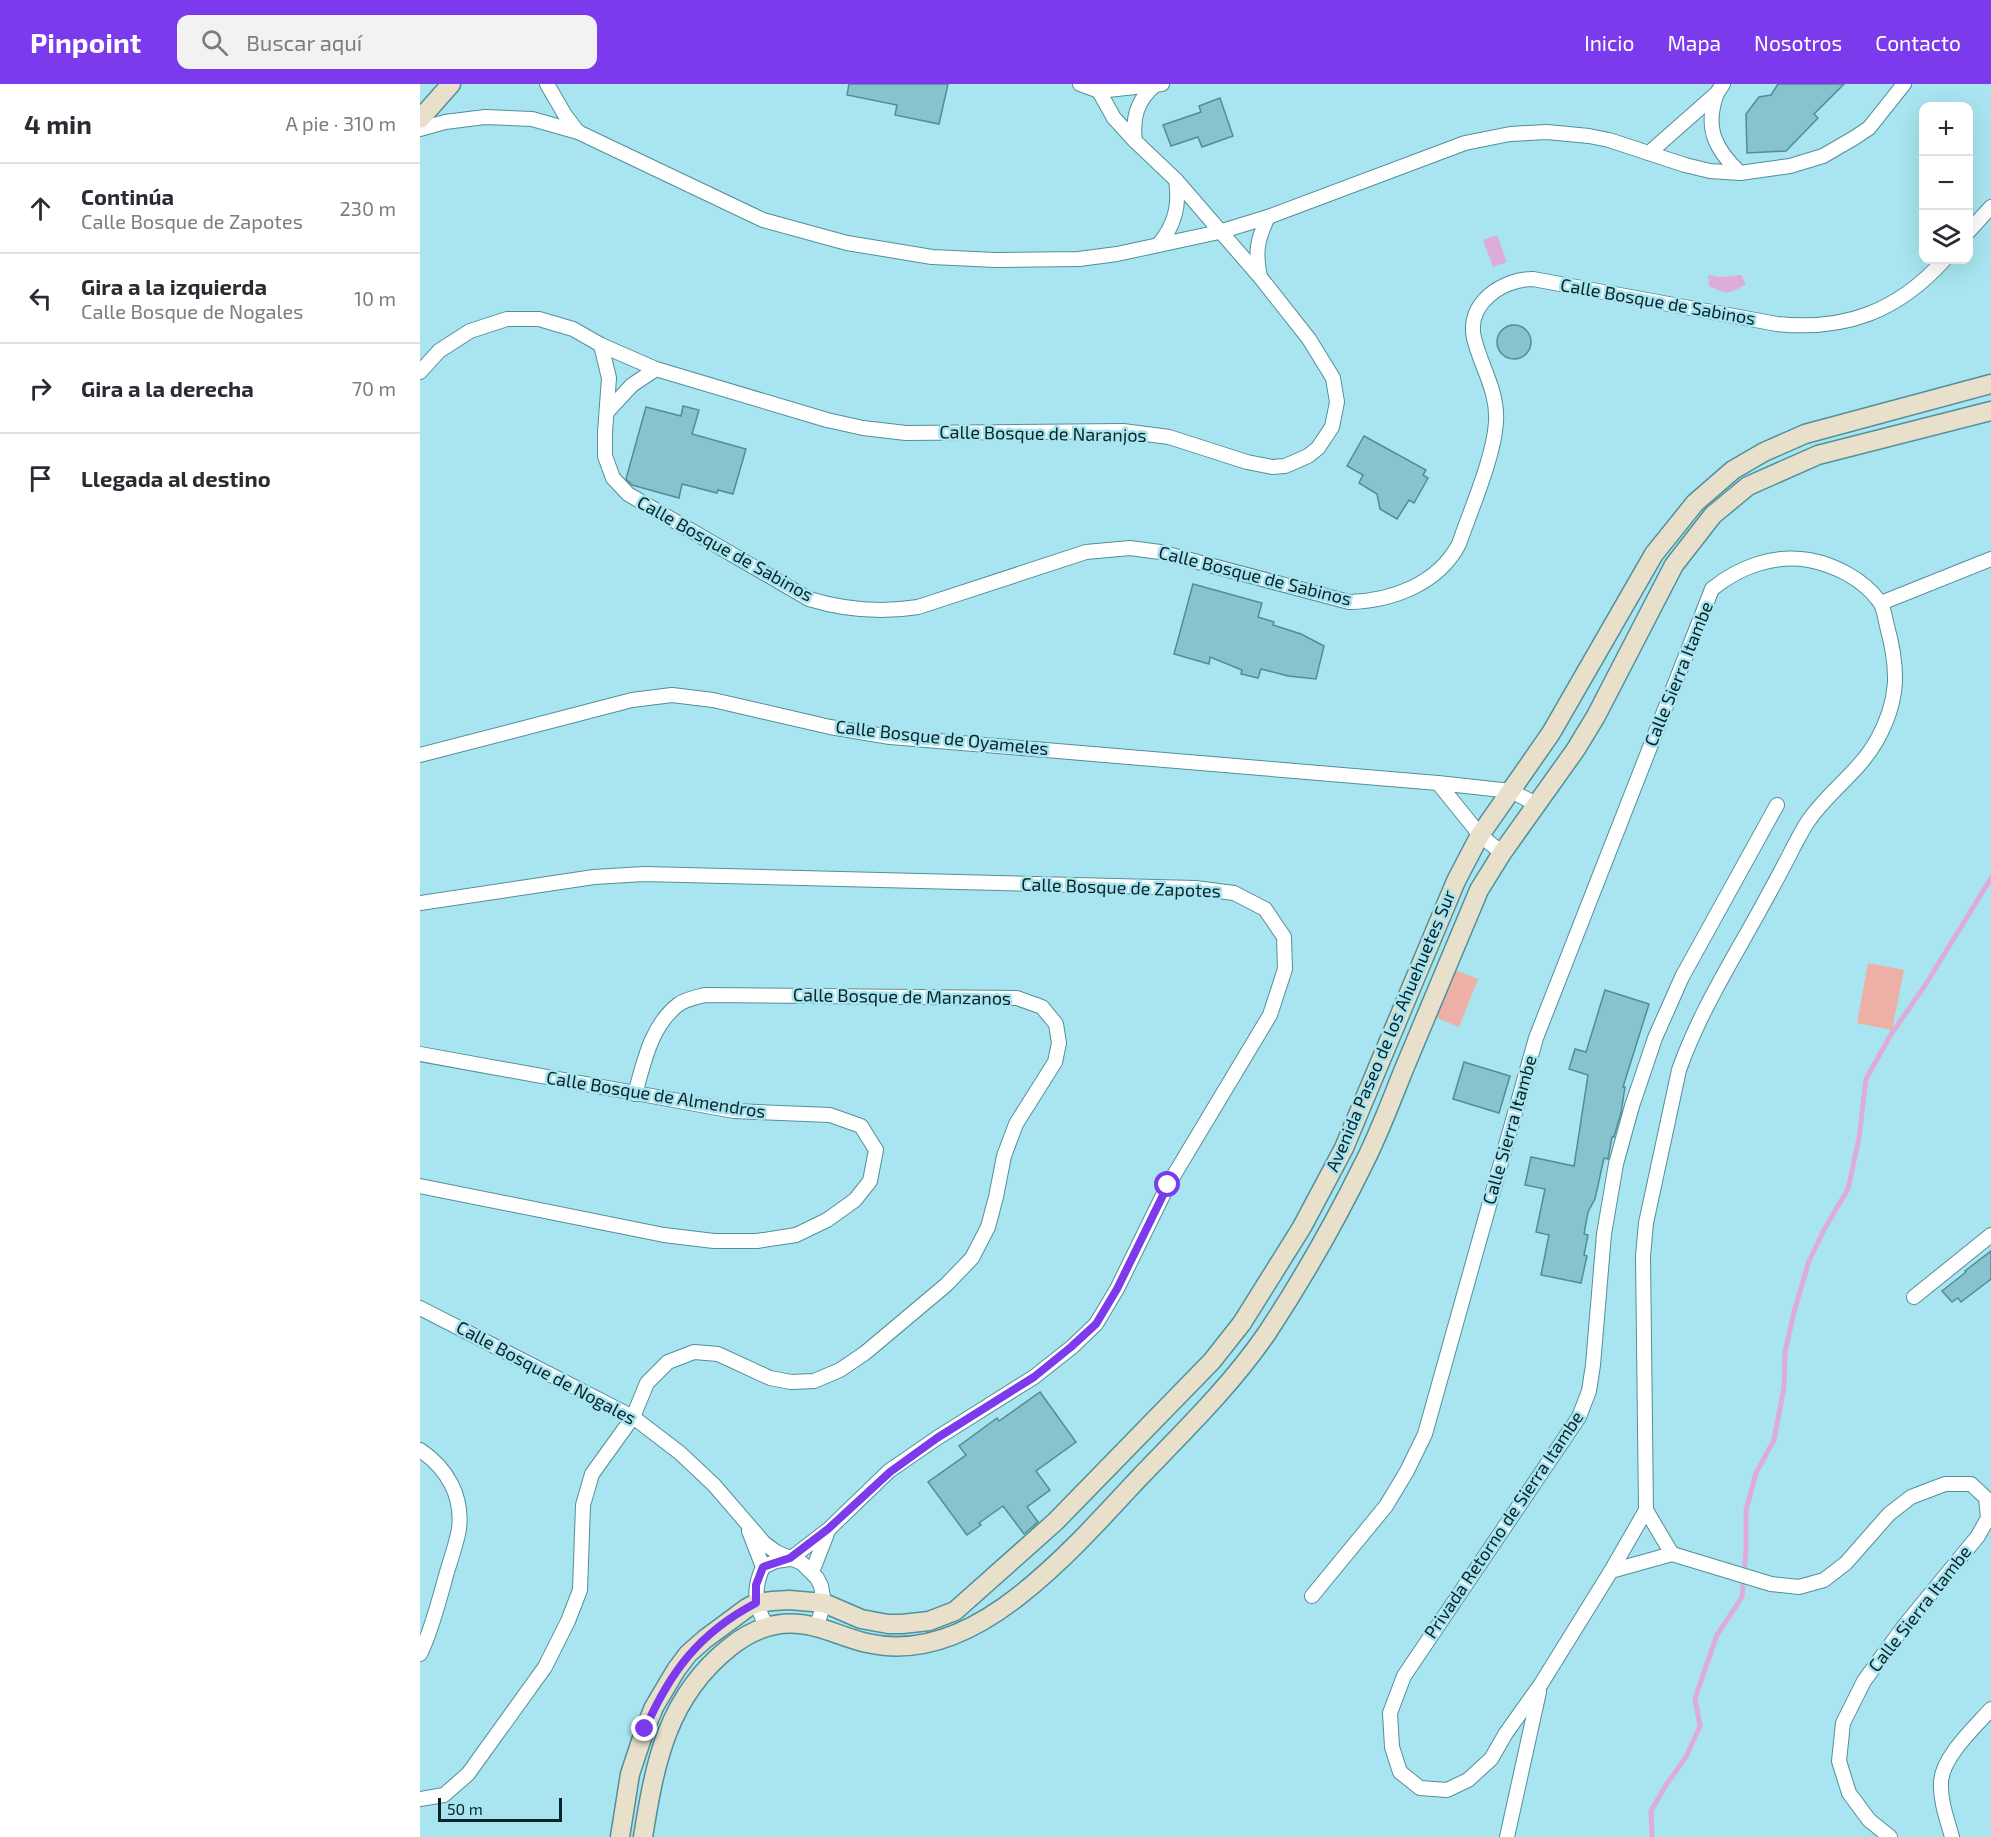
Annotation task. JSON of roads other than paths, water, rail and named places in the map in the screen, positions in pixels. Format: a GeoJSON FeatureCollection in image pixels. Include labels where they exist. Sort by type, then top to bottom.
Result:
{"type":"FeatureCollection","features":[{"type":"Feature","properties":{"kind":"street"},"geometry":{"type":"LineString","coordinates":[[420,119],[451,84]]}},
{"type":"Feature","properties":{"kind":"street"},"geometry":{"type":"LineString","coordinates":[[547,84],[578,132]]}},
{"type":"Feature","properties":{"kind":"street"},"geometry":{"type":"LineString","coordinates":[[1080,84],[1097,87],[1159,85]]}},
{"type":"Feature","properties":{"kind":"street"},"geometry":{"type":"LineString","coordinates":[[420,129],[464,118],[532,119],[578,132],[763,220],[847,243],[932,257],[995,260],[1079,259],[1117,254],[1219,232],[1268,217],[1465,143],[1510,134],[1568,133],[1609,140],[1697,168],[1740,173],[1790,166],[1823,156],[1869,128],[1904,84]]}},
{"type":"Feature","properties":{"kind":"street"},"geometry":{"type":"LineString","coordinates":[[1135,141],[1133,131],[1135,113],[1143,98],[1159,85]]}},
{"type":"Feature","properties":{"kind":"street","name":"Calle Bosque de Naranjos"},"geometry":{"type":"LineString","coordinates":[[420,372],[439,351],[454,340],[488,324],[523,318],[551,321],[573,328],[602,345],[656,369],[827,420],[863,428],[906,433],[1123,431],[1169,437],[1259,466],[1285,466],[1308,456],[1326,438],[1336,415],[1336,390],[1333,378],[1309,339],[1260,277],[1176,180],[1114,118],[1097,87]]}},
{"type":"Feature","properties":{"kind":"street"},"geometry":{"type":"LineString","coordinates":[[1720,89],[1711,113],[1712,133],[1723,155],[1740,173]]}},
{"type":"Feature","properties":{"kind":"street"},"geometry":{"type":"LineString","coordinates":[[1648,153],[1720,89]]}},
{"type":"Feature","properties":{"kind":"street"},"geometry":{"type":"LineString","coordinates":[[1159,244],[1166,236],[1175,215],[1178,203],[1176,180]]}},
{"type":"Feature","properties":{"kind":"street"},"geometry":{"type":"LineString","coordinates":[[1973,227],[1991,207]]}},
{"type":"Feature","properties":{"kind":"street"},"geometry":{"type":"LineString","coordinates":[[1260,277],[1256,256],[1259,236],[1268,217]]}},
{"type":"Feature","properties":{"kind":"street","name":"Calle Bosque de Sabinos"},"geometry":{"type":"LineString","coordinates":[[602,345],[609,378],[605,456],[613,478],[628,495],[809,599],[865,610],[900,610],[918,607],[1071,556],[1100,549],[1130,548],[1160,552],[1349,602],[1365,602],[1395,595],[1422,582],[1454,554],[1459,544],[1492,448],[1496,419],[1493,393],[1474,337],[1474,326],[1480,306],[1503,284],[1533,279],[1777,324],[1817,326],[1857,319],[1896,302],[1940,264]]}},
{"type":"Feature","properties":{"kind":"street"},"geometry":{"type":"LineString","coordinates":[[607,412],[632,385],[656,369]]}},
{"type":"Feature","properties":{"kind":"street","name":"Avenida Paseo de los Ahuehuetes Sur"},"geometry":{"type":"LineString","coordinates":[[620,1837],[628,1785],[637,1752],[645,1729],[666,1686],[687,1654],[730,1619],[756,1603],[789,1600],[824,1604],[861,1619],[888,1624],[929,1621],[955,1611],[1055,1522],[1212,1361],[1242,1323],[1302,1227],[1344,1148],[1456,881],[1480,836],[1551,733],[1654,554],[1695,503],[1733,470],[1764,452],[1805,434],[1991,384]]}},
{"type":"Feature","properties":{"kind":"street"},"geometry":{"type":"LineString","coordinates":[[1973,389],[1984,413]]}},
{"type":"Feature","properties":{"kind":"street","name":"Avenida Paseo de los Ahuehuetes Sur"},"geometry":{"type":"LineString","coordinates":[[643,1837],[648,1800],[658,1758],[674,1717],[704,1669],[743,1637],[768,1627],[789,1624],[814,1627],[870,1644],[902,1647],[934,1642],[964,1632],[1019,1596],[1079,1541],[1232,1380],[1267,1333],[1324,1238],[1365,1162],[1479,890],[1502,853],[1576,749],[1596,716],[1674,565],[1713,515],[1748,486],[1818,454],[1984,413]]}},
{"type":"Feature","properties":{"kind":"street","name":"Calle Sierra Itambe"},"geometry":{"type":"LineString","coordinates":[[1312,1596],[1386,1506],[1407,1472],[1425,1434],[1536,1038],[1712,589],[1749,566],[1777,560],[1799,559],[1821,563],[1848,574],[1860,582],[1881,603]]}},
{"type":"Feature","properties":{"kind":"street"},"geometry":{"type":"LineString","coordinates":[[1611,1571],[1672,1554],[1646,1510],[1643,1256],[1646,1223],[1673,1092],[1683,1059],[1695,1028],[1809,819],[1854,772],[1883,728],[1895,689],[1896,666],[1881,603],[1991,559]]}},
{"type":"Feature","properties":{"kind":"street","name":"Calle Bosque de Oyameles"},"geometry":{"type":"LineString","coordinates":[[420,756],[632,700],[672,695],[713,700],[830,727],[890,736],[1511,790]]}},
{"type":"Feature","properties":{"kind":"street"},"geometry":{"type":"LineString","coordinates":[[1438,783],[1480,836],[1502,853]]}},
{"type":"Feature","properties":{"kind":"street"},"geometry":{"type":"LineString","coordinates":[[1511,790],[1538,805]]}},
{"type":"Feature","properties":{"kind":"street","name":"Privada Retorno de Sierra Itambe"},"geometry":{"type":"LineString","coordinates":[[1541,1684],[1506,1733],[1491,1759],[1468,1780],[1447,1790],[1420,1788],[1400,1772],[1392,1747],[1390,1713],[1404,1676],[1579,1417],[1589,1391],[1593,1365],[1604,1234],[1616,1164],[1632,1106],[1655,1038],[1682,977],[1778,805]]}},
{"type":"Feature","properties":{"kind":"street","name":"Calle Bosque de Zapotes"},"geometry":{"type":"LineString","coordinates":[[420,903],[594,877],[644,874],[1195,888],[1234,893],[1265,909],[1284,937],[1285,969],[1270,1015],[1174,1175],[1117,1289],[1096,1324],[1034,1377],[937,1438],[890,1472],[828,1529],[790,1558],[763,1567]]}},
{"type":"Feature","properties":{"kind":"street","name":"Calle Bosque de Manzanos"},"geometry":{"type":"LineString","coordinates":[[420,1799],[444,1795],[468,1774],[545,1667],[568,1621],[580,1590],[583,1505],[592,1474],[633,1417],[648,1383],[668,1362],[694,1352],[718,1354],[770,1378],[791,1382],[814,1381],[840,1370],[865,1353],[946,1285],[972,1258],[988,1227],[1004,1156],[1016,1124],[1055,1062],[1059,1042],[1056,1024],[1042,1007],[1017,998],[705,994],[680,1002],[661,1022],[646,1054],[635,1094]]}},
{"type":"Feature","properties":{"kind":"street","name":"Calle Bosque de Almendros"},"geometry":{"type":"LineString","coordinates":[[420,1054],[734,1112],[830,1115],[861,1126],[876,1150],[870,1181],[855,1200],[827,1220],[796,1235],[757,1241],[714,1241],[664,1236],[420,1186]]}},
{"type":"Feature","properties":{"kind":"street"},"geometry":{"type":"LineString","coordinates":[[1914,1297],[1991,1235]]}},
{"type":"Feature","properties":{"kind":"street","name":"Calle Bosque de Nogales"},"geometry":{"type":"LineString","coordinates":[[420,1308],[633,1417],[680,1453],[714,1485],[764,1543],[802,1563],[812,1572]]}},
{"type":"Feature","properties":{"kind":"street"},"geometry":{"type":"LineString","coordinates":[[420,1450],[432,1458],[450,1479],[458,1501],[459,1528],[431,1628],[420,1654]]}},
{"type":"Feature","properties":{"kind":"street","name":"Calle Sierra Itambe"},"geometry":{"type":"LineString","coordinates":[[1672,1554],[1764,1581],[1799,1587],[1824,1580],[1846,1563],[1889,1514],[1911,1497],[1945,1484],[1971,1484],[1986,1498],[1988,1518],[1978,1536],[1905,1625],[1864,1681],[1843,1723],[1839,1761],[1849,1793],[1869,1820],[1890,1837]]}},
{"type":"Feature","properties":{"kind":"street"},"geometry":{"type":"LineString","coordinates":[[1507,1837],[1541,1684],[1646,1510]]}},
{"type":"Feature","properties":{"kind":"street","name":"Calle Bosque de Nogales"},"geometry":{"type":"LineString","coordinates":[[745,1521],[763,1567]]}},
{"type":"Feature","properties":{"kind":"street","name":"Calle Bosque de Zapotes"},"geometry":{"type":"LineString","coordinates":[[812,1572],[828,1529]]}},
{"type":"Feature","properties":{"kind":"street"},"geometry":{"type":"LineString","coordinates":[[763,1567],[756,1585],[756,1603],[768,1627]]}},
{"type":"Feature","properties":{"kind":"street"},"geometry":{"type":"LineString","coordinates":[[812,1572],[821,1586],[824,1604],[814,1627]]}},
{"type":"Feature","properties":{"kind":"street"},"geometry":{"type":"LineString","coordinates":[[1952,1837],[1942,1800],[1941,1779],[1947,1761],[1991,1709]]}},
{"type":"Feature","properties":{"kind":"waterway"},"geometry":{"type":"LineString","coordinates":[[1652,1837],[1651,1811],[1686,1757],[1700,1726],[1695,1698],[1717,1635],[1742,1597],[1746,1550],[1746,1510],[1756,1473],[1774,1440],[1784,1387],[1785,1352],[1809,1261],[1848,1189],[1859,1138],[1866,1079],[1890,1036],[1926,984],[1991,878]]}}]}
